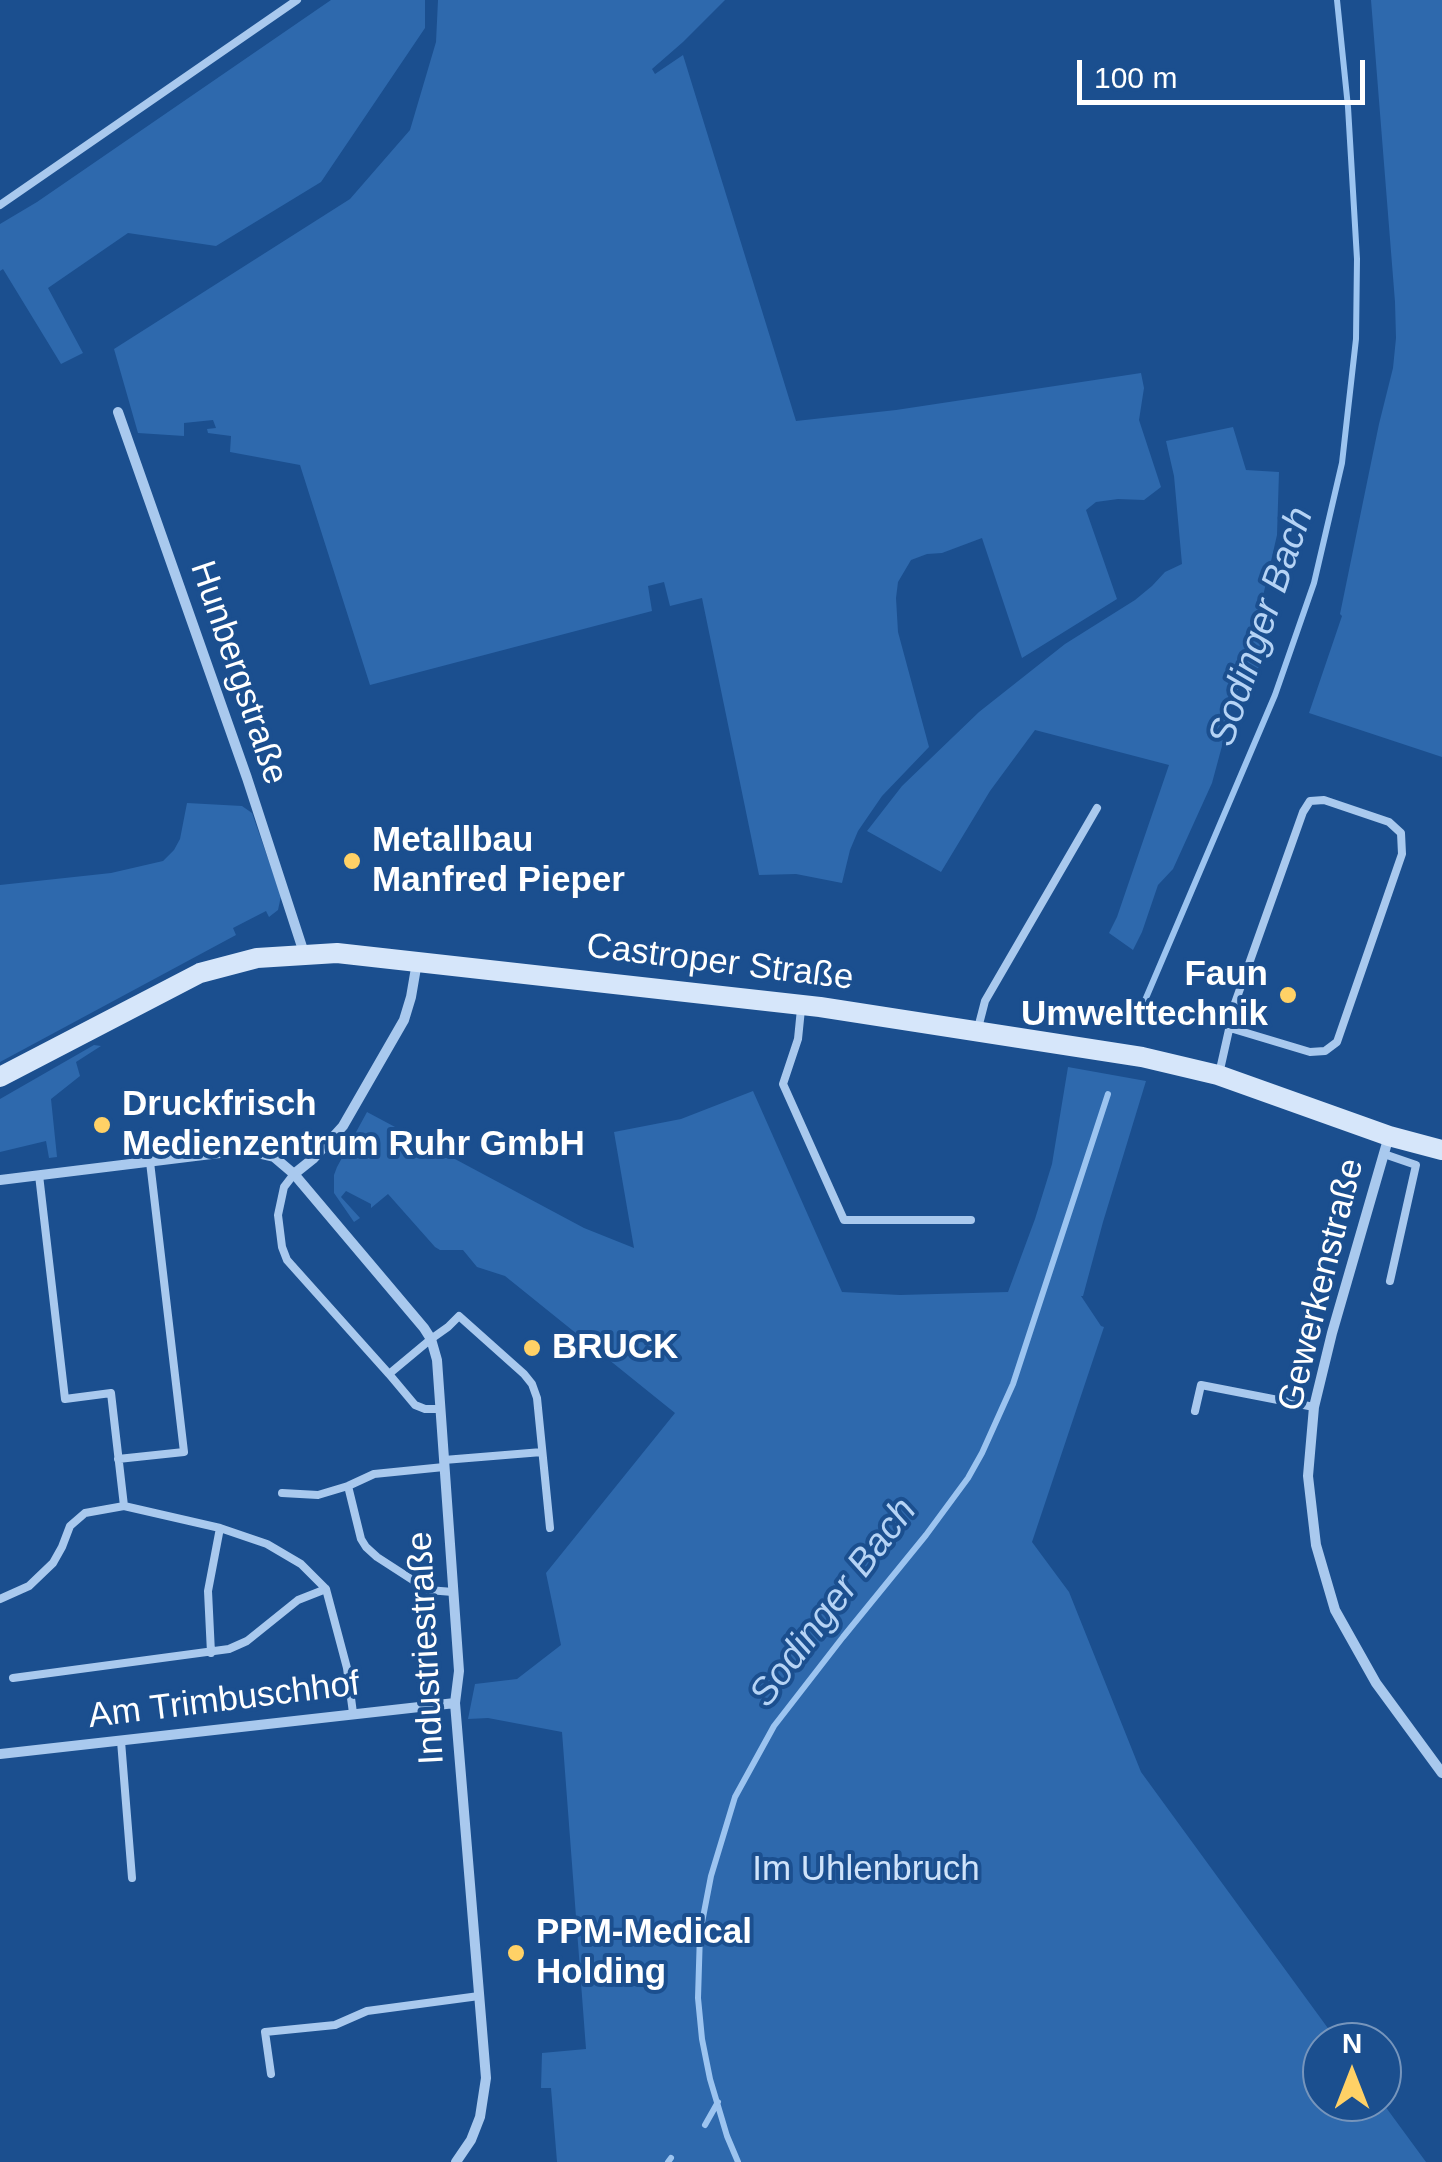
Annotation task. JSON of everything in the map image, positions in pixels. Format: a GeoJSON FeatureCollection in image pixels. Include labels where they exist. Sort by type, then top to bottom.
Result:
{"type":"FeatureCollection","features":[{"type":"Feature","properties":{"kind":"main road","name":"Castroper Straße"},"geometry":{"type":"LineString","coordinates":[[0,1076],[200,973],[257,958],[337,953],[802,1004],[1157,1060],[1218,1075],[1386,1145],[1442,1150]]}},
{"type":"Feature","properties":{"kind":"street","name":"Hunbergstraße"},"geometry":{"type":"LineString","coordinates":[[118,412],[247,778],[304,954]]}},
{"type":"Feature","properties":{"kind":"street"},"geometry":{"type":"LineString","coordinates":[[294,1174],[343,1126],[404,1020],[417,961]]}},
{"type":"Feature","properties":{"kind":"street","name":"Gewerkenstraße"},"geometry":{"type":"LineString","coordinates":[[1386,1145],[1314,1407],[1308,1476],[1316,1544],[1334,1610],[1376,1683],[1442,1772]]}},
{"type":"Feature","properties":{"kind":"street","name":"Industriestraße"},"geometry":{"type":"LineString","coordinates":[[0,1180],[244,1150],[274,1157],[294,1174],[430,1339],[440,1409],[458,1671],[455,1704],[486,2078],[484,2102],[471,2140],[456,2162]]}},
{"type":"Feature","properties":{"kind":"street","name":"Am Trimbuschhof"},"geometry":{"type":"LineString","coordinates":[[0,1754],[455,1704]]}},
{"type":"Feature","properties":{"kind":"lane"},"geometry":{"type":"LineString","coordinates":[[0,204],[297,0]]}},
{"type":"Feature","properties":{"kind":"lane"},"geometry":{"type":"LineString","coordinates":[[1218,1075],[1235,1003],[1310,801],[1324,800],[1388,822],[1401,833],[1402,854],[1337,1042],[1324,1051],[1310,1052],[1230,1028]]}},
{"type":"Feature","properties":{"kind":"lane"},"geometry":{"type":"LineString","coordinates":[[977,1031],[985,1001],[1097,808]]}},
{"type":"Feature","properties":{"kind":"lane"},"geometry":{"type":"LineString","coordinates":[[802,1004],[798,1040],[783,1084],[844,1220],[971,1220]]}},
{"type":"Feature","properties":{"kind":"lane"},"geometry":{"type":"LineString","coordinates":[[1386,1145],[1416,1164],[1390,1281]]}},
{"type":"Feature","properties":{"kind":"lane"},"geometry":{"type":"LineString","coordinates":[[118,1459],[184,1452],[150,1162]]}},
{"type":"Feature","properties":{"kind":"lane"},"geometry":{"type":"LineString","coordinates":[[294,1174],[284,1187],[278,1215],[287,1260],[415,1405],[440,1409]]}},
{"type":"Feature","properties":{"kind":"lane"},"geometry":{"type":"LineString","coordinates":[[39,1175],[65,1398],[110,1393],[124,1506]]}},
{"type":"Feature","properties":{"kind":"lane"},"geometry":{"type":"LineString","coordinates":[[389,1374],[459,1316],[524,1374],[536,1398],[550,1528]]}},
{"type":"Feature","properties":{"kind":"lane"},"geometry":{"type":"LineString","coordinates":[[1195,1411],[1201,1385],[1314,1407]]}},
{"type":"Feature","properties":{"kind":"lane"},"geometry":{"type":"LineString","coordinates":[[282,1493],[318,1496],[374,1474],[542,1452]]}},
{"type":"Feature","properties":{"kind":"lane"},"geometry":{"type":"LineString","coordinates":[[348,1486],[366,1548],[428,1590],[453,1592]]}},
{"type":"Feature","properties":{"kind":"lane"},"geometry":{"type":"LineString","coordinates":[[0,1599],[29,1586],[53,1563],[70,1526],[85,1513],[124,1506],[220,1528],[267,1544],[301,1564],[326,1589],[347,1668],[353,1714]]}},
{"type":"Feature","properties":{"kind":"lane"},"geometry":{"type":"LineString","coordinates":[[211,1653],[208,1591],[220,1528]]}},
{"type":"Feature","properties":{"kind":"lane"},"geometry":{"type":"LineString","coordinates":[[13,1678],[211,1653],[247,1641],[298,1600],[326,1589]]}},
{"type":"Feature","properties":{"kind":"lane"},"geometry":{"type":"LineString","coordinates":[[121,1741],[132,1878]]}},
{"type":"Feature","properties":{"kind":"lane"},"geometry":{"type":"LineString","coordinates":[[271,2074],[266,2032],[335,2025],[366,2011],[479,1996]]}},
{"type":"Feature","properties":{"kind":"green space"},"geometry":{"type":"Polygon","coordinates":[[[331,0],[425,0],[425,28],[321,182],[216,246],[128,233],[48,288],[83,353],[61,364],[3,269],[0,271],[0,224],[331,0]]]}},
{"type":"Feature","properties":{"kind":"green space"},"geometry":{"type":"Polygon","coordinates":[[[438,0],[725,0],[652,69],[655,74],[683,55],[796,421],[1141,373],[1144,388],[1139,420],[1161,487],[1144,500],[1096,502],[1086,510],[1117,599],[1022,658],[982,538],[911,560],[898,582],[898,632],[929,747],[882,796],[858,831],[842,883],[796,874],[759,875],[702,598],[670,606],[664,582],[648,586],[652,611],[370,685],[300,465],[230,452],[231,436],[208,433],[207,429],[216,428],[213,420],[184,423],[184,436],[138,433],[114,349],[350,199],[410,130],[436,42],[438,0]]]}},
{"type":"Feature","properties":{"kind":"green space"},"geometry":{"type":"Polygon","coordinates":[[[1371,0],[1442,0],[1442,757],[1309,713],[1342,616],[1396,338],[1371,0]]]}},
{"type":"Feature","properties":{"kind":"green space"},"geometry":{"type":"Polygon","coordinates":[[[1233,427],[1246,470],[1279,472],[1277,535],[1260,609],[1272,628],[1260,666],[1232,696],[1212,783],[1173,869],[1158,885],[1133,950],[1109,933],[1169,765],[1035,730],[990,791],[941,872],[867,831],[902,786],[979,712],[1065,644],[1135,600],[1165,572],[1182,564],[1174,476],[1166,441],[1233,427]]]}},
{"type":"Feature","properties":{"kind":"green space"},"geometry":{"type":"Polygon","coordinates":[[[187,803],[242,806],[252,813],[281,896],[278,910],[269,917],[266,911],[233,928],[236,935],[0,1062],[0,885],[111,873],[163,861],[180,839],[187,803]]]}},
{"type":"Feature","properties":{"kind":"green space"},"geometry":{"type":"Polygon","coordinates":[[[94,1045],[101,1046],[76,1062],[80,1076],[51,1099],[57,1157],[49,1158],[46,1141],[0,1152],[0,1099],[94,1045]]]}},
{"type":"Feature","properties":{"kind":"green space","name":"Im Uhlenbruch"},"geometry":{"type":"Polygon","coordinates":[[[1068,1067],[1146,1081],[1081,1296],[1104,1327],[1032,1542],[1069,1592],[1141,1772],[1323,2022],[1302,2022],[1302,2122],[1397,2122],[1426,2162],[557,2162],[551,2088],[541,2088],[542,2053],[586,2049],[562,1732],[488,1718],[468,1719],[475,1684],[517,1679],[561,1645],[546,1573],[675,1413],[505,1276],[477,1267],[463,1250],[435,1247],[388,1194],[371,1208],[371,1204],[346,1191],[341,1197],[360,1218],[354,1222],[334,1193],[337,1167],[367,1112],[584,1228],[634,1248],[614,1132],[681,1119],[753,1091],[842,1292],[900,1295],[1008,1292],[1052,1164],[1068,1067]]]}},
{"type":"Feature","properties":{"kind":"waterway","name":"Sodinger Bach"},"geometry":{"type":"LineString","coordinates":[[1140,1012],[1275,695],[1314,583],[1342,463],[1356,339],[1357,259],[1337,0]]}},
{"type":"Feature","properties":{"kind":"waterway","name":"Sodinger Bach"},"geometry":{"type":"LineString","coordinates":[[738,2162],[710,2079],[698,1998],[700,1933],[711,1876],[735,1797],[774,1726],[926,1535],[982,1453],[1013,1384],[1108,1094]]}},
{"type":"Feature","properties":{"kind":"waterway"},"geometry":{"type":"LineString","coordinates":[[705,2125],[718,2102]]}},
{"type":"Feature","properties":{"kind":"waterway"},"geometry":{"type":"LineString","coordinates":[[668,2162],[671,2158]]}},
{"type":"Feature","properties":{"kind":"place","name":"Metallbau Manfred Pieper"},"geometry":{"type":"Point","coordinates":[352,861]}},
{"type":"Feature","properties":{"kind":"place","name":"Faun Umwelttechnik"},"geometry":{"type":"Point","coordinates":[1288,995]}},
{"type":"Feature","properties":{"kind":"place","name":"Druckfrisch Medienzentrum Ruhr GmbH"},"geometry":{"type":"Point","coordinates":[102,1125]}},
{"type":"Feature","properties":{"kind":"place","name":"BRUCK"},"geometry":{"type":"Point","coordinates":[532,1348]}},
{"type":"Feature","properties":{"kind":"place","name":"PPM-Medical Holding"},"geometry":{"type":"Point","coordinates":[516,1953]}}]}
